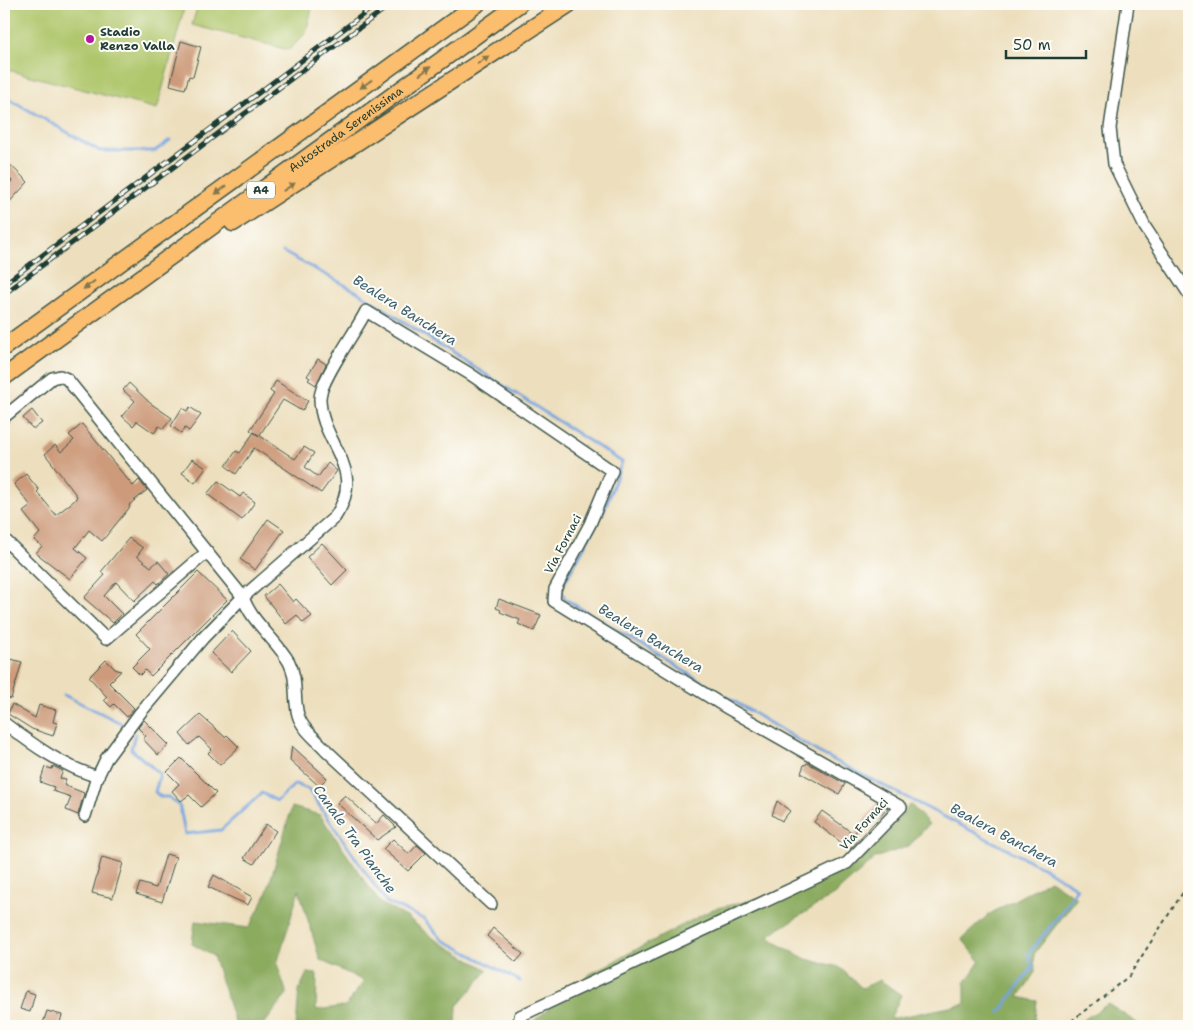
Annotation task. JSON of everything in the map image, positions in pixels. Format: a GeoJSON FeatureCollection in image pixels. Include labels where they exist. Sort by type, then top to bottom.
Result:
{"type":"FeatureCollection","features":[{"type":"Feature","properties":{"kind":"highway","name":"Autostrada Serenissima"},"geometry":{"type":"LineString","coordinates":[[4,347],[476,4]]}},
{"type":"Feature","properties":{"kind":"highway","name":"Autostrada Serenissima"},"geometry":{"type":"LineString","coordinates":[[4,378],[519,4]]}},
{"type":"Feature","properties":{"kind":"highway"},"geometry":{"type":"LineString","coordinates":[[57,338],[569,4]]}},
{"type":"Feature","properties":{"kind":"street"},"geometry":{"type":"LineString","coordinates":[[1128,4],[1110,128],[1114,164],[1145,227],[1189,294]]}},
{"type":"Feature","properties":{"kind":"street","name":"Via Fornaci"},"geometry":{"type":"LineString","coordinates":[[243,597],[335,517],[343,504],[348,491],[347,476],[322,414],[319,398],[323,382],[354,335],[366,311],[470,374],[612,471],[590,524],[554,589],[554,601],[729,709],[901,807],[848,863],[520,1016],[519,1026]]}},
{"type":"Feature","properties":{"kind":"street"},"geometry":{"type":"LineString","coordinates":[[4,417],[52,378],[60,376],[68,379],[243,597],[246,607],[290,664],[295,679],[298,716],[305,728],[327,751],[491,904]]}},
{"type":"Feature","properties":{"kind":"street"},"geometry":{"type":"LineString","coordinates":[[4,539],[106,639],[207,552]]}},
{"type":"Feature","properties":{"kind":"street"},"geometry":{"type":"LineString","coordinates":[[85,816],[98,777],[106,760],[140,713],[203,638],[243,597]]}},
{"type":"Feature","properties":{"kind":"street"},"geometry":{"type":"LineString","coordinates":[[4,723],[43,753],[82,772],[98,777]]}},
{"type":"Feature","properties":{"kind":"path"},"geometry":{"type":"LineString","coordinates":[[1065,1026],[1129,976],[1189,883]]}},
{"type":"Feature","properties":{"kind":"green space","name":"Stadio Renzo Valla"},"geometry":{"type":"Polygon","coordinates":[[[4,4],[166,4],[184,9],[157,109],[4,69],[4,4]]]}},
{"type":"Feature","properties":{"kind":"green space"},"geometry":{"type":"Polygon","coordinates":[[[198,4],[313,4],[306,33],[289,50],[192,25],[198,4]]]}},
{"type":"Feature","properties":{"kind":"green space"},"geometry":{"type":"Polygon","coordinates":[[[910,804],[929,824],[909,846],[875,858],[835,894],[769,935],[775,942],[806,959],[839,967],[862,988],[880,980],[901,995],[890,1019],[965,1004],[965,983],[980,961],[962,939],[988,915],[1050,880],[1077,898],[1034,954],[1035,972],[1019,997],[1037,1001],[1034,1026],[528,1026],[590,974],[713,909],[806,888],[853,867],[887,834],[910,804]]]}},
{"type":"Feature","properties":{"kind":"green space"},"geometry":{"type":"Polygon","coordinates":[[[292,807],[320,815],[380,903],[407,917],[433,938],[488,970],[457,1006],[456,1026],[296,1026],[299,990],[307,973],[317,974],[316,1010],[346,1006],[364,981],[320,960],[299,890],[277,964],[287,994],[265,1023],[235,1023],[213,956],[192,944],[195,921],[249,928],[266,895],[292,807]]]}},
{"type":"Feature","properties":{"kind":"green space"},"geometry":{"type":"Polygon","coordinates":[[[1108,1004],[1140,1025],[1144,1026],[1074,1026],[1108,1004]]]}},
{"type":"Feature","properties":{"kind":"building"},"geometry":{"type":"Polygon","coordinates":[[[181,41],[201,47],[193,77],[189,76],[185,89],[170,85],[181,41]]]}},
{"type":"Feature","properties":{"kind":"building"},"geometry":{"type":"Polygon","coordinates":[[[4,159],[28,182],[4,208],[4,190],[12,181],[4,173],[4,159]]]}},
{"type":"Feature","properties":{"kind":"building"},"geometry":{"type":"Polygon","coordinates":[[[318,359],[326,364],[316,385],[308,380],[310,378],[307,376],[318,359]]]}},
{"type":"Feature","properties":{"kind":"building"},"geometry":{"type":"Polygon","coordinates":[[[276,381],[308,401],[302,411],[283,400],[259,436],[250,430],[274,394],[270,391],[276,381]]]}},
{"type":"Feature","properties":{"kind":"building"},"geometry":{"type":"Polygon","coordinates":[[[129,383],[150,403],[172,418],[163,429],[159,426],[154,433],[137,421],[133,426],[122,416],[135,401],[123,390],[129,383]]]}},
{"type":"Feature","properties":{"kind":"building"},"geometry":{"type":"Polygon","coordinates":[[[190,407],[201,415],[189,431],[185,428],[181,433],[171,426],[182,408],[187,411],[190,407]]]}},
{"type":"Feature","properties":{"kind":"building"},"geometry":{"type":"Polygon","coordinates":[[[32,410],[42,423],[35,428],[32,428],[23,418],[32,410]]]}},
{"type":"Feature","properties":{"kind":"building"},"geometry":{"type":"Polygon","coordinates":[[[82,424],[133,486],[139,480],[147,490],[129,505],[130,507],[102,541],[89,530],[75,548],[87,558],[70,579],[36,553],[42,546],[34,540],[40,533],[23,512],[31,506],[14,484],[26,474],[39,490],[37,492],[56,515],[75,500],[77,496],[45,454],[55,445],[61,452],[74,440],[69,435],[82,424]]]}},
{"type":"Feature","properties":{"kind":"building"},"geometry":{"type":"Polygon","coordinates":[[[254,432],[295,459],[304,447],[314,453],[305,467],[318,477],[328,463],[337,471],[321,493],[254,448],[236,474],[226,466],[236,451],[240,453],[254,432]]]}},
{"type":"Feature","properties":{"kind":"building"},"geometry":{"type":"Polygon","coordinates":[[[192,459],[206,468],[195,483],[182,473],[192,459]]]}},
{"type":"Feature","properties":{"kind":"building"},"geometry":{"type":"Polygon","coordinates":[[[218,481],[240,497],[243,493],[255,502],[242,520],[207,494],[218,481]]]}},
{"type":"Feature","properties":{"kind":"building"},"geometry":{"type":"Polygon","coordinates":[[[268,519],[284,530],[255,570],[240,559],[268,519]]]}},
{"type":"Feature","properties":{"kind":"building"},"geometry":{"type":"Polygon","coordinates":[[[129,538],[143,548],[137,556],[151,567],[158,561],[169,574],[158,584],[155,581],[134,601],[116,582],[104,596],[122,614],[113,623],[84,598],[105,575],[101,572],[129,538]]]}},
{"type":"Feature","properties":{"kind":"building"},"geometry":{"type":"Polygon","coordinates":[[[322,543],[347,570],[332,585],[307,557],[322,543]]]}},
{"type":"Feature","properties":{"kind":"building"},"geometry":{"type":"Polygon","coordinates":[[[198,572],[227,600],[151,676],[145,670],[140,675],[132,667],[150,649],[136,634],[198,572]]]}},
{"type":"Feature","properties":{"kind":"building"},"geometry":{"type":"Polygon","coordinates":[[[278,584],[293,602],[296,599],[312,616],[303,623],[297,615],[286,624],[264,596],[278,584]]]}},
{"type":"Feature","properties":{"kind":"building"},"geometry":{"type":"Polygon","coordinates":[[[499,599],[541,615],[534,631],[518,624],[520,620],[500,612],[501,610],[496,608],[499,599]]]}},
{"type":"Feature","properties":{"kind":"building"},"geometry":{"type":"Polygon","coordinates":[[[232,631],[251,651],[231,672],[211,653],[232,631]]]}},
{"type":"Feature","properties":{"kind":"building"},"geometry":{"type":"Polygon","coordinates":[[[11,659],[22,662],[11,699],[4,697],[4,683],[11,659]]]}},
{"type":"Feature","properties":{"kind":"building"},"geometry":{"type":"Polygon","coordinates":[[[106,660],[115,669],[121,671],[109,683],[134,708],[127,717],[114,704],[111,707],[104,700],[107,697],[89,677],[106,660]]]}},
{"type":"Feature","properties":{"kind":"building"},"geometry":{"type":"Polygon","coordinates":[[[12,704],[35,718],[39,705],[56,710],[53,722],[57,723],[53,736],[32,729],[8,714],[12,704]]]}},
{"type":"Feature","properties":{"kind":"building"},"geometry":{"type":"Polygon","coordinates":[[[200,715],[225,737],[227,735],[239,747],[220,765],[208,753],[212,749],[199,737],[189,745],[180,734],[200,715]]]}},
{"type":"Feature","properties":{"kind":"building"},"geometry":{"type":"Polygon","coordinates":[[[144,720],[169,745],[158,755],[143,739],[146,736],[138,728],[144,720]]]}},
{"type":"Feature","properties":{"kind":"building"},"geometry":{"type":"Polygon","coordinates":[[[292,746],[327,778],[319,786],[290,760],[292,746]]]}},
{"type":"Feature","properties":{"kind":"building"},"geometry":{"type":"Polygon","coordinates":[[[181,758],[216,793],[201,807],[189,795],[181,801],[172,791],[179,784],[167,772],[181,758]]]}},
{"type":"Feature","properties":{"kind":"building"},"geometry":{"type":"Polygon","coordinates":[[[808,763],[845,784],[839,794],[801,773],[804,765],[808,763]]]}},
{"type":"Feature","properties":{"kind":"building"},"geometry":{"type":"Polygon","coordinates":[[[53,766],[63,771],[60,778],[66,779],[64,785],[84,793],[78,815],[66,810],[71,797],[53,791],[54,787],[40,782],[45,767],[52,769],[53,766]]]}},
{"type":"Feature","properties":{"kind":"building"},"geometry":{"type":"Polygon","coordinates":[[[345,795],[376,824],[384,815],[396,827],[377,840],[337,803],[345,795]]]}},
{"type":"Feature","properties":{"kind":"building"},"geometry":{"type":"Polygon","coordinates":[[[777,801],[790,811],[782,821],[772,815],[777,801]]]}},
{"type":"Feature","properties":{"kind":"building"},"geometry":{"type":"Polygon","coordinates":[[[878,802],[888,808],[850,849],[814,822],[822,811],[854,834],[878,802]]]}},
{"type":"Feature","properties":{"kind":"building"},"geometry":{"type":"Polygon","coordinates":[[[266,824],[276,831],[254,864],[244,858],[266,824]]]}},
{"type":"Feature","properties":{"kind":"building"},"geometry":{"type":"Polygon","coordinates":[[[393,839],[409,854],[417,845],[426,853],[408,871],[383,849],[393,839]]]}},
{"type":"Feature","properties":{"kind":"building"},"geometry":{"type":"Polygon","coordinates":[[[166,854],[176,857],[162,902],[136,894],[140,883],[156,888],[166,854]]]}},
{"type":"Feature","properties":{"kind":"building"},"geometry":{"type":"Polygon","coordinates":[[[102,857],[123,863],[113,898],[92,893],[102,857]]]}},
{"type":"Feature","properties":{"kind":"building"},"geometry":{"type":"Polygon","coordinates":[[[214,875],[252,897],[248,905],[208,887],[214,875]]]}},
{"type":"Feature","properties":{"kind":"building"},"geometry":{"type":"Polygon","coordinates":[[[493,928],[523,954],[516,962],[487,936],[493,928]]]}},
{"type":"Feature","properties":{"kind":"building"},"geometry":{"type":"Polygon","coordinates":[[[26,991],[35,994],[30,1012],[20,1009],[26,991]]]}},
{"type":"Feature","properties":{"kind":"building"},"geometry":{"type":"Polygon","coordinates":[[[47,1011],[62,1015],[59,1026],[42,1026],[47,1011]]]}},
{"type":"Feature","properties":{"kind":"waterway","name":"Bealera Banchera"},"geometry":{"type":"LineString","coordinates":[[4,96],[100,151],[155,151],[170,140]]}},
{"type":"Feature","properties":{"kind":"waterway","name":"Bealera Banchera"},"geometry":{"type":"LineString","coordinates":[[283,252],[356,291],[622,462],[604,510],[561,589],[565,599],[818,752],[1044,868],[1077,888],[1062,912],[1028,954],[1033,968],[1000,1012]]}},
{"type":"Feature","properties":{"kind":"waterway","name":"Canale Tra Pianche"},"geometry":{"type":"LineString","coordinates":[[64,695],[121,723]]}},
{"type":"Feature","properties":{"kind":"waterway","name":"Canale Tra Pianche"},"geometry":{"type":"LineString","coordinates":[[135,734],[131,749],[160,774],[155,792],[161,797],[169,797],[180,807],[185,834],[221,830],[262,793],[277,801],[295,784],[308,789],[386,902],[424,919],[442,939],[520,981]]}},
{"type":"Feature","properties":{"kind":"railway"},"geometry":{"type":"LineString","coordinates":[[4,284],[377,4]]}},
{"type":"Feature","properties":{"kind":"railway"},"geometry":{"type":"LineString","coordinates":[[4,294],[391,4]]}},
{"type":"Feature","properties":{"kind":"place","name":"Stadio Renzo Valla"},"geometry":{"type":"Point","coordinates":[90,39]}}]}
